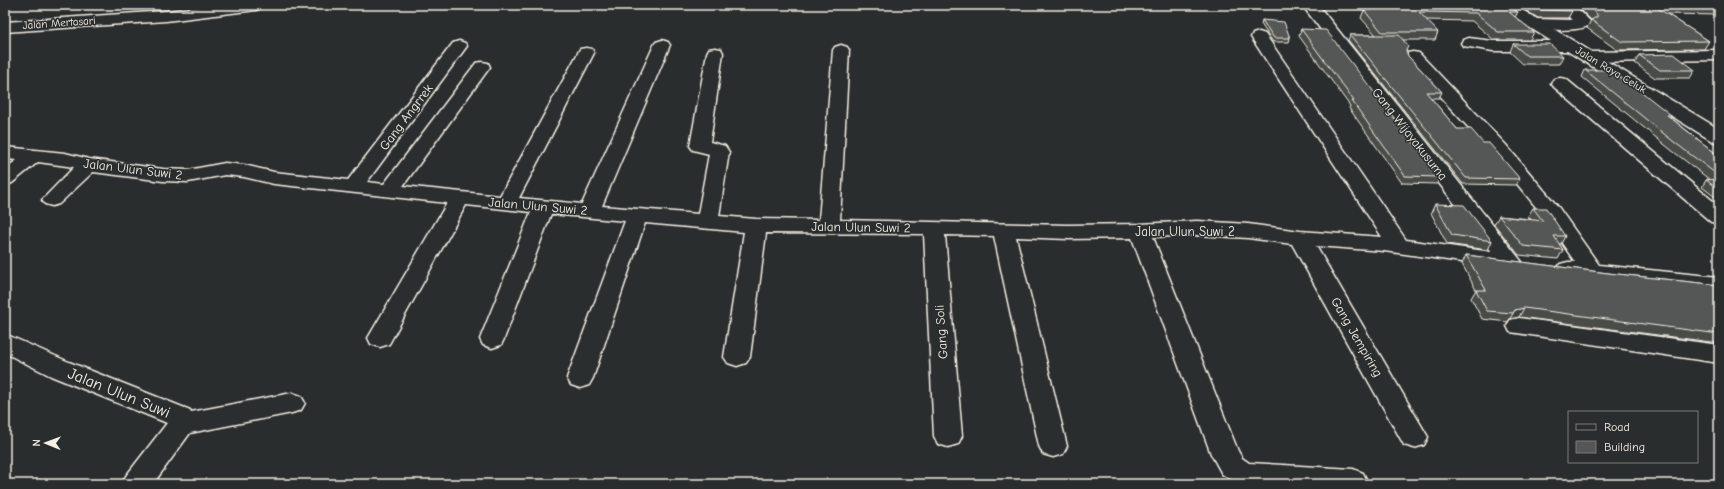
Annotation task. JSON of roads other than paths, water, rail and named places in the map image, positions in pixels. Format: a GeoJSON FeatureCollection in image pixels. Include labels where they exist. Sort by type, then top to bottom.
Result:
{"type":"FeatureCollection","features":[{"type":"Feature","properties":{"kind":"main road","name":"Jalan Mertasari"},"geometry":{"type":"LineString","coordinates":[[5,27],[166,16],[256,5]]}},
{"type":"Feature","properties":{"kind":"main road","name":"Gang Wijayakusuma"},"geometry":{"type":"LineString","coordinates":[[1310,5],[1511,262]]}},
{"type":"Feature","properties":{"kind":"main road","name":"Jalan Raya Celuk"},"geometry":{"type":"LineString","coordinates":[[1503,5],[1719,137]]}},
{"type":"Feature","properties":{"kind":"main road"},"geometry":{"type":"LineString","coordinates":[[1535,24],[1584,23],[1565,5]]}},
{"type":"Feature","properties":{"kind":"main road"},"geometry":{"type":"LineString","coordinates":[[1259,36],[1399,246]]}},
{"type":"Feature","properties":{"kind":"main road"},"geometry":{"type":"LineString","coordinates":[[1469,43],[1493,46],[1571,46]]}},
{"type":"Feature","properties":{"kind":"main road"},"geometry":{"type":"LineString","coordinates":[[590,210],[662,45]]}},
{"type":"Feature","properties":{"kind":"main road","name":"Gang Angrrek"},"geometry":{"type":"LineString","coordinates":[[353,187],[459,46]]}},
{"type":"Feature","properties":{"kind":"main road"},"geometry":{"type":"LineString","coordinates":[[829,226],[841,50]]}},
{"type":"Feature","properties":{"kind":"main road"},"geometry":{"type":"LineString","coordinates":[[506,204],[586,53]]}},
{"type":"Feature","properties":{"kind":"main road"},"geometry":{"type":"LineString","coordinates":[[707,222],[719,152],[718,150],[700,146],[715,53]]}},
{"type":"Feature","properties":{"kind":"main road"},"geometry":{"type":"LineString","coordinates":[[1593,60],[1719,55]]}},
{"type":"Feature","properties":{"kind":"main road"},"geometry":{"type":"LineString","coordinates":[[1413,57],[1500,149],[1552,212],[1592,271]]}},
{"type":"Feature","properties":{"kind":"main road"},"geometry":{"type":"LineString","coordinates":[[1593,60],[1719,59]]}},
{"type":"Feature","properties":{"kind":"main road"},"geometry":{"type":"LineString","coordinates":[[390,190],[482,67]]}},
{"type":"Feature","properties":{"kind":"main road"},"geometry":{"type":"LineString","coordinates":[[1560,83],[1719,217]]}},
{"type":"Feature","properties":{"kind":"main road","name":"Jalan Ulun Suwi 2"},"geometry":{"type":"LineString","coordinates":[[5,153],[65,159],[88,165],[175,176],[188,176],[225,169],[244,171],[274,178],[506,204],[590,210],[637,216],[756,226],[829,226],[1004,231],[1140,231],[1197,228],[1248,231],[1300,238],[1399,246],[1511,262],[1718,286]]}},
{"type":"Feature","properties":{"kind":"main road"},"geometry":{"type":"LineString","coordinates":[[5,179],[34,156]]}},
{"type":"Feature","properties":{"kind":"main road"},"geometry":{"type":"LineString","coordinates":[[52,200],[88,165]]}},
{"type":"Feature","properties":{"kind":"main road"},"geometry":{"type":"LineString","coordinates":[[380,338],[460,198]]}},
{"type":"Feature","properties":{"kind":"main road"},"geometry":{"type":"LineString","coordinates":[[492,339],[543,207]]}},
{"type":"Feature","properties":{"kind":"main road"},"geometry":{"type":"LineString","coordinates":[[580,378],[637,216]]}},
{"type":"Feature","properties":{"kind":"main road"},"geometry":{"type":"LineString","coordinates":[[737,357],[756,226]]}},
{"type":"Feature","properties":{"kind":"main road","name":"Gang Soli"},"geometry":{"type":"LineString","coordinates":[[934,229],[948,436]]}},
{"type":"Feature","properties":{"kind":"main road"},"geometry":{"type":"LineString","coordinates":[[1004,231],[1053,446]]}},
{"type":"Feature","properties":{"kind":"main road"},"geometry":{"type":"LineString","coordinates":[[1140,231],[1225,454],[1232,466],[1244,474],[1353,481]]}},
{"type":"Feature","properties":{"kind":"main road","name":"Gang Jempiring"},"geometry":{"type":"LineString","coordinates":[[1300,238],[1414,437]]}},
{"type":"Feature","properties":{"kind":"main road"},"geometry":{"type":"LineString","coordinates":[[1519,326],[1719,354]]}},
{"type":"Feature","properties":{"kind":"main road","name":"Jalan Ulun Suwi"},"geometry":{"type":"LineString","coordinates":[[5,343],[60,369],[180,417],[182,420],[178,432],[136,484]]}},
{"type":"Feature","properties":{"kind":"main road"},"geometry":{"type":"LineString","coordinates":[[181,424],[259,408],[292,403]]}}]}
